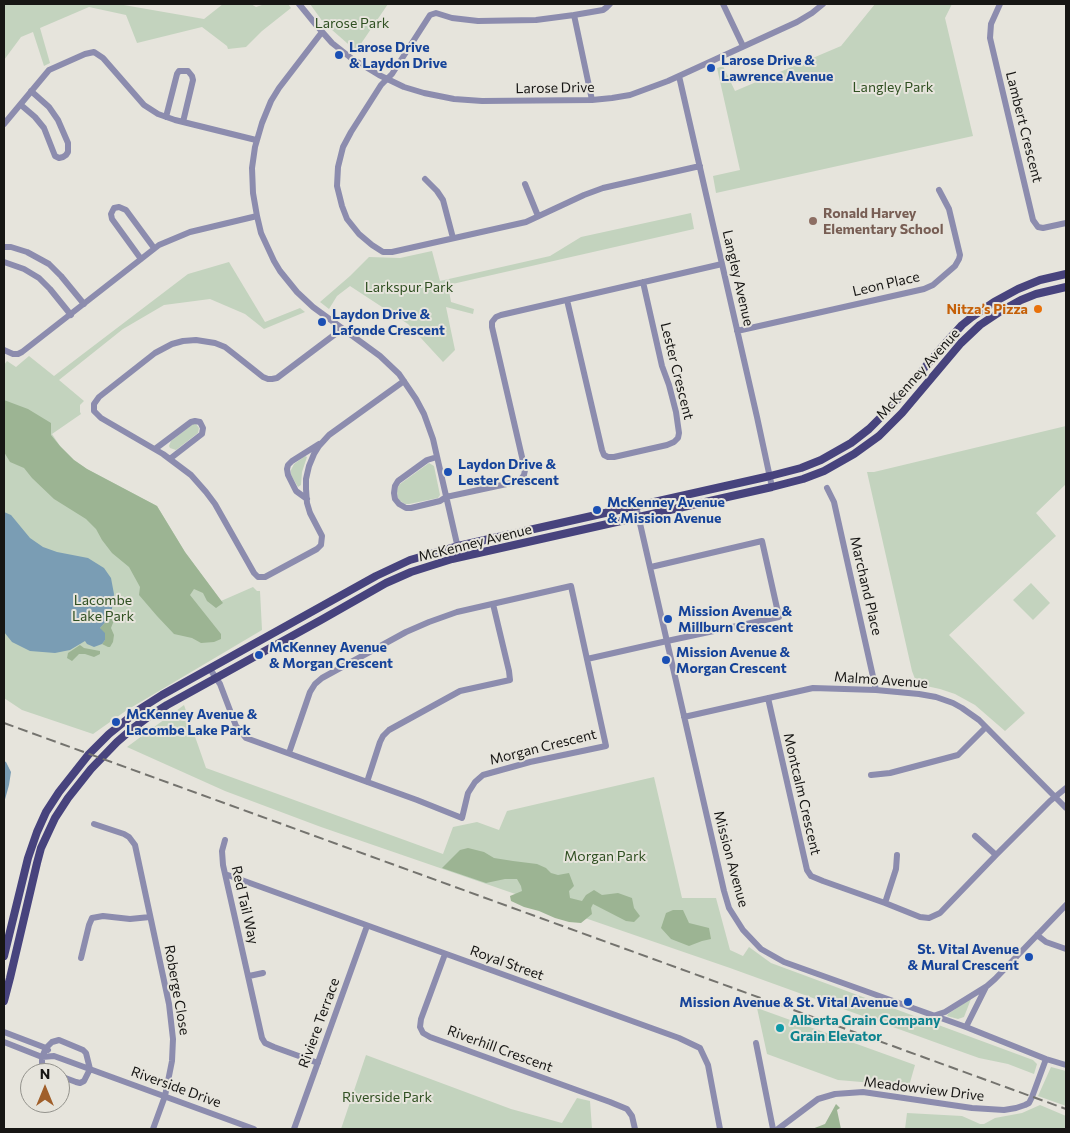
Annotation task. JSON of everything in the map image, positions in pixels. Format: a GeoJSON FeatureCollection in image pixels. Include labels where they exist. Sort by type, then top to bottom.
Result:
{"type":"FeatureCollection","features":[{"type":"Feature","properties":{"kind":"main road","name":"McKenney Avenue"},"geometry":{"type":"LineString","coordinates":[[4,956],[28,858],[46,812],[89,754],[109,734],[140,709],[376,576],[410,560],[458,546],[770,476],[814,463],[852,443],[869,430],[894,405],[942,347],[972,317],[1018,289],[1040,280],[1066,274]]}},
{"type":"Feature","properties":{"kind":"main road","name":"McKenney Avenue"},"geometry":{"type":"LineString","coordinates":[[4,1001],[42,848],[55,818],[90,770],[132,729],[167,705],[386,583],[411,572],[460,557],[772,487],[824,471],[854,454],[879,436],[902,413],[952,353],[980,326],[1021,300],[1036,294],[1066,287]]}},
{"type":"Feature","properties":{"kind":"street","name":"Larose Drive"},"geometry":{"type":"LineString","coordinates":[[299,4],[332,43],[361,65],[404,87],[424,93],[468,101],[592,100],[630,95],[679,76],[797,22],[823,4]]}},
{"type":"Feature","properties":{"kind":"street"},"geometry":{"type":"LineString","coordinates":[[610,4],[603,10],[536,20],[478,21],[432,14],[392,74],[381,85],[348,137],[338,167],[337,186],[345,214],[355,230],[365,240],[376,248],[387,252],[523,222],[603,188],[700,166]]}},
{"type":"Feature","properties":{"kind":"street"},"geometry":{"type":"LineString","coordinates":[[723,4],[743,46]]}},
{"type":"Feature","properties":{"kind":"street","name":"Lambert Crescent"},"geometry":{"type":"LineString","coordinates":[[997,5],[990,28],[990,42],[1033,220],[1036,225],[1043,228],[1066,223]]}},
{"type":"Feature","properties":{"kind":"street"},"geometry":{"type":"LineString","coordinates":[[574,15],[592,100]]}},
{"type":"Feature","properties":{"kind":"street"},"geometry":{"type":"LineString","coordinates":[[322,32],[275,94],[264,116],[256,140],[253,159],[252,182],[256,216],[268,249],[288,282],[306,301],[380,356],[413,393],[431,431],[460,557]]}},
{"type":"Feature","properties":{"kind":"street"},"geometry":{"type":"LineString","coordinates":[[4,124],[49,70],[84,54],[94,52],[103,58],[144,105],[158,114],[256,140]]}},
{"type":"Feature","properties":{"kind":"street"},"geometry":{"type":"LineString","coordinates":[[166,117],[177,74],[179,71],[188,70],[193,80],[183,122]]}},
{"type":"Feature","properties":{"kind":"street","name":"Langley Avenue"},"geometry":{"type":"LineString","coordinates":[[679,76],[772,487]]}},
{"type":"Feature","properties":{"kind":"street"},"geometry":{"type":"LineString","coordinates":[[20,105],[35,117],[44,128],[55,156],[59,158],[66,155],[68,143],[58,120],[49,107],[31,91]]}},
{"type":"Feature","properties":{"kind":"street"},"geometry":{"type":"LineString","coordinates":[[425,180],[437,191],[443,200],[453,238]]}},
{"type":"Feature","properties":{"kind":"street"},"geometry":{"type":"LineString","coordinates":[[525,184],[538,216]]}},
{"type":"Feature","properties":{"kind":"street","name":"Leon Place"},"geometry":{"type":"LineString","coordinates":[[737,331],[924,289],[933,285],[955,266],[960,257],[949,209],[939,190]]}},
{"type":"Feature","properties":{"kind":"street"},"geometry":{"type":"LineString","coordinates":[[141,259],[112,219],[111,212],[114,208],[119,207],[126,210],[154,248]]}},
{"type":"Feature","properties":{"kind":"street"},"geometry":{"type":"LineString","coordinates":[[4,350],[13,354],[21,353],[154,248],[190,232],[256,216]]}},
{"type":"Feature","properties":{"kind":"street"},"geometry":{"type":"LineString","coordinates":[[4,247],[8,246],[27,252],[49,264],[84,304]]}},
{"type":"Feature","properties":{"kind":"street"},"geometry":{"type":"LineString","coordinates":[[4,262],[24,269],[39,278],[71,315]]}},
{"type":"Feature","properties":{"kind":"street"},"geometry":{"type":"LineString","coordinates":[[437,457],[427,460],[400,479],[395,486],[394,496],[399,504],[408,508],[440,501],[446,497],[516,482],[523,477],[525,470],[492,327],[492,322],[496,317],[722,264]]}},
{"type":"Feature","properties":{"kind":"street","name":"Lester Crescent"},"geometry":{"type":"LineString","coordinates":[[567,300],[604,455],[614,457],[667,445],[678,438],[676,412],[662,366],[643,282]]}},
{"type":"Feature","properties":{"kind":"street"},"geometry":{"type":"LineString","coordinates":[[322,442],[314,454],[307,474],[306,489],[306,499],[310,513],[322,534],[321,545],[271,575],[260,578],[253,572],[210,496],[190,475],[170,458],[101,418],[95,413],[94,408],[99,397],[155,353],[172,344],[196,340],[209,342],[230,350],[263,377],[272,379],[277,378],[342,329]]}},
{"type":"Feature","properties":{"kind":"street"},"geometry":{"type":"LineString","coordinates":[[306,499],[296,491],[288,475],[288,465],[404,381]]}},
{"type":"Feature","properties":{"kind":"street"},"geometry":{"type":"LineString","coordinates":[[155,449],[191,422],[196,420],[200,422],[203,428],[202,434],[170,458]]}},
{"type":"Feature","properties":{"kind":"street","name":"Marchand Place"},"geometry":{"type":"LineString","coordinates":[[827,488],[834,502],[876,690]]}},
{"type":"Feature","properties":{"kind":"street","name":"Mission Avenue"},"geometry":{"type":"LineString","coordinates":[[636,506],[726,899],[733,916],[743,930],[761,949],[784,962],[1066,1065]]}},
{"type":"Feature","properties":{"kind":"street"},"geometry":{"type":"LineString","coordinates":[[587,659],[780,617],[762,541],[650,567]]}},
{"type":"Feature","properties":{"kind":"street","name":"Morgan Crescent"},"geometry":{"type":"LineString","coordinates":[[210,669],[217,678],[236,726],[246,738],[462,818],[468,793],[475,782],[483,775],[530,762],[606,746],[571,586],[450,614],[417,626],[322,678],[310,692],[289,753]]}},
{"type":"Feature","properties":{"kind":"street"},"geometry":{"type":"LineString","coordinates":[[367,782],[381,739],[389,730],[460,690],[510,680],[493,604]]}},
{"type":"Feature","properties":{"kind":"street","name":"Malmo Avenue"},"geometry":{"type":"LineString","coordinates":[[684,717],[813,688],[876,690],[919,694],[944,699],[971,713],[1066,808]]}},
{"type":"Feature","properties":{"kind":"street","name":"Montcalm Crescent"},"geometry":{"type":"LineString","coordinates":[[768,698],[807,870],[811,876],[920,917],[929,918],[940,913],[1050,801],[1066,788]]}},
{"type":"Feature","properties":{"kind":"street"},"geometry":{"type":"LineString","coordinates":[[871,775],[890,773],[958,755],[986,727]]}},
{"type":"Feature","properties":{"kind":"street","name":"Roberge Close"},"geometry":{"type":"LineString","coordinates":[[94,824],[124,834],[133,841],[169,1004],[173,1030],[172,1061],[165,1096],[153,1129]]}},
{"type":"Feature","properties":{"kind":"street"},"geometry":{"type":"LineString","coordinates":[[975,836],[996,855]]}},
{"type":"Feature","properties":{"kind":"street","name":"Red Tail Way"},"geometry":{"type":"LineString","coordinates":[[225,840],[222,855],[225,874],[262,1038],[265,1043],[318,1063]]}},
{"type":"Feature","properties":{"kind":"street"},"geometry":{"type":"LineString","coordinates":[[885,903],[896,869],[897,855]]}},
{"type":"Feature","properties":{"kind":"street","name":"Royal Street"},"geometry":{"type":"LineString","coordinates":[[225,874],[679,1038],[700,1048],[708,1065],[720,1129]]}},
{"type":"Feature","properties":{"kind":"street"},"geometry":{"type":"LineString","coordinates":[[966,1027],[987,986],[1066,905]]}},
{"type":"Feature","properties":{"kind":"street"},"geometry":{"type":"LineString","coordinates":[[81,958],[92,918],[103,916],[125,919],[150,918]]}},
{"type":"Feature","properties":{"kind":"street","name":"Riviere Terrace"},"geometry":{"type":"LineString","coordinates":[[294,1129],[367,926]]}},
{"type":"Feature","properties":{"kind":"street"},"geometry":{"type":"LineString","coordinates":[[1037,935],[1046,942],[1066,950]]}},
{"type":"Feature","properties":{"kind":"street","name":"Riverhill Crescent"},"geometry":{"type":"LineString","coordinates":[[445,954],[421,1019],[420,1027],[423,1033],[627,1109],[632,1116],[636,1129]]}},
{"type":"Feature","properties":{"kind":"street"},"geometry":{"type":"LineString","coordinates":[[249,976],[263,973]]}},
{"type":"Feature","properties":{"kind":"street"},"geometry":{"type":"LineString","coordinates":[[933,1016],[945,1012],[987,986]]}},
{"type":"Feature","properties":{"kind":"street","name":"Riverside Drive"},"geometry":{"type":"LineString","coordinates":[[4,1032],[46,1048],[54,1056]]}},
{"type":"Feature","properties":{"kind":"street"},"geometry":{"type":"LineString","coordinates":[[42,1063],[42,1057],[46,1048],[52,1042],[59,1040],[83,1050],[88,1056],[90,1069],[86,1079],[80,1082],[70,1079]]}},
{"type":"Feature","properties":{"kind":"street","name":"Riverside Drive"},"geometry":{"type":"LineString","coordinates":[[4,1042],[42,1057],[54,1056],[254,1129]]}},
{"type":"Feature","properties":{"kind":"street"},"geometry":{"type":"LineString","coordinates":[[756,1043],[773,1129]]}},
{"type":"Feature","properties":{"kind":"street","name":"Meadowview Drive"},"geometry":{"type":"LineString","coordinates":[[778,1129],[818,1100],[835,1094],[863,1092],[972,1108],[1004,1110],[1016,1108],[1028,1103],[1032,1097],[1046,1058]]}},
{"type":"Feature","properties":{"kind":"green space"},"geometry":{"type":"Polygon","coordinates":[[[4,4],[118,4],[204,19],[223,4],[251,4],[256,7],[265,4],[288,4],[291,8],[262,31],[246,47],[228,49],[227,46],[202,27],[137,43],[126,15],[89,7],[40,28],[50,63],[44,66],[33,32],[21,37],[4,60],[4,4]]]}},
{"type":"Feature","properties":{"kind":"green space","name":"Larose Park"},"geometry":{"type":"Polygon","coordinates":[[[310,4],[388,4],[356,51],[323,22],[310,4]]]}},
{"type":"Feature","properties":{"kind":"green space","name":"Langley Park"},"geometry":{"type":"Polygon","coordinates":[[[875,4],[952,4],[945,18],[973,136],[716,193],[713,176],[740,170],[717,68],[723,66],[735,91],[841,46],[875,4]]]}},
{"type":"Feature","properties":{"kind":"green space","name":"Larkspur Park"},"geometry":{"type":"Polygon","coordinates":[[[691,213],[694,229],[448,285],[451,302],[474,309],[473,314],[446,307],[455,350],[443,362],[408,324],[350,286],[337,296],[329,309],[320,302],[369,257],[400,258],[432,251],[440,281],[550,256],[581,237],[691,213]]]}},
{"type":"Feature","properties":{"kind":"green space","name":"Lacombe Lake Park"},"geometry":{"type":"Polygon","coordinates":[[[229,262],[265,322],[300,308],[305,312],[264,329],[245,314],[210,299],[164,305],[123,329],[59,380],[84,401],[80,405],[81,414],[52,434],[60,446],[74,460],[87,469],[157,506],[185,552],[221,601],[253,587],[260,591],[262,630],[127,710],[93,734],[22,710],[4,698],[4,365],[7,361],[16,367],[29,356],[54,376],[188,274],[229,262]]]}},
{"type":"Feature","properties":{"kind":"green space","name":"Lacombe Lake Park"},"geometry":{"type":"Polygon","coordinates":[[[4,400],[28,409],[51,423],[51,435],[74,460],[87,469],[157,506],[185,552],[223,603],[216,608],[207,601],[203,593],[194,589],[190,595],[221,634],[221,639],[214,642],[201,643],[192,638],[174,634],[139,595],[140,587],[129,567],[112,553],[96,529],[86,519],[54,499],[24,468],[10,462],[4,452],[4,400]]]}},
{"type":"Feature","properties":{"kind":"green space"},"geometry":{"type":"Polygon","coordinates":[[[193,424],[196,424],[199,428],[198,433],[176,450],[170,448],[171,441],[193,424]]]}},
{"type":"Feature","properties":{"kind":"green space"},"geometry":{"type":"Polygon","coordinates":[[[1066,426],[1066,484],[1036,513],[1056,536],[949,635],[1025,713],[1005,731],[975,705],[955,694],[917,684],[912,671],[867,472],[874,472],[1066,426]]]}},
{"type":"Feature","properties":{"kind":"green space"},"geometry":{"type":"Polygon","coordinates":[[[305,456],[307,457],[302,472],[301,485],[298,487],[291,475],[291,470],[294,464],[305,456]]]}},
{"type":"Feature","properties":{"kind":"green space"},"geometry":{"type":"Polygon","coordinates":[[[429,463],[434,466],[440,495],[438,498],[409,504],[400,501],[397,492],[400,484],[429,463]]]}},
{"type":"Feature","properties":{"kind":"green space"},"geometry":{"type":"Polygon","coordinates":[[[1031,583],[1050,603],[1033,620],[1013,600],[1031,583]]]}},
{"type":"Feature","properties":{"kind":"green space"},"geometry":{"type":"Polygon","coordinates":[[[114,613],[116,615],[111,628],[114,635],[113,642],[108,647],[102,644],[105,640],[100,628],[114,613]]]}},
{"type":"Feature","properties":{"kind":"green space"},"geometry":{"type":"Polygon","coordinates":[[[80,645],[84,648],[100,651],[100,654],[94,657],[79,654],[72,661],[67,658],[68,653],[80,645]]]}},
{"type":"Feature","properties":{"kind":"green space","name":"Morgan Park"},"geometry":{"type":"Polygon","coordinates":[[[184,705],[206,768],[443,854],[453,827],[477,822],[499,830],[507,811],[654,777],[682,898],[716,898],[730,950],[743,956],[749,947],[771,963],[1033,1060],[1037,1064],[1034,1074],[1008,1064],[979,1058],[730,968],[321,827],[225,791],[127,747],[184,705]]]}},
{"type":"Feature","properties":{"kind":"green space"},"geometry":{"type":"Polygon","coordinates":[[[468,848],[484,852],[494,858],[537,864],[558,875],[569,873],[574,886],[569,891],[570,898],[582,901],[586,895],[594,890],[602,895],[618,893],[632,898],[634,908],[640,916],[634,922],[626,921],[593,904],[591,908],[592,914],[581,923],[569,922],[524,907],[511,901],[510,896],[522,891],[517,879],[505,879],[486,883],[442,868],[460,850],[468,848]]]}},
{"type":"Feature","properties":{"kind":"green space"},"geometry":{"type":"Polygon","coordinates":[[[673,910],[683,910],[689,923],[709,928],[711,939],[689,946],[671,939],[661,928],[666,913],[673,910]]]}},
{"type":"Feature","properties":{"kind":"green space"},"geometry":{"type":"Polygon","coordinates":[[[970,999],[964,1017],[958,1019],[947,1016],[948,1014],[970,999]]]}},
{"type":"Feature","properties":{"kind":"green space"},"geometry":{"type":"Polygon","coordinates":[[[757,1008],[915,1065],[909,1086],[838,1080],[767,1054],[757,1008]]]}},
{"type":"Feature","properties":{"kind":"green space","name":"Riverside Park"},"geometry":{"type":"Polygon","coordinates":[[[366,1055],[511,1109],[562,1123],[577,1098],[590,1101],[592,1129],[341,1129],[366,1055]]]}},
{"type":"Feature","properties":{"kind":"green space"},"geometry":{"type":"Polygon","coordinates":[[[1051,1067],[1066,1071],[1066,1106],[1038,1096],[1051,1067]]]}},
{"type":"Feature","properties":{"kind":"green space"},"geometry":{"type":"Polygon","coordinates":[[[836,1104],[840,1108],[837,1110],[841,1129],[812,1129],[825,1124],[836,1104]]]}},
{"type":"Feature","properties":{"kind":"green space"},"geometry":{"type":"Polygon","coordinates":[[[1040,1105],[1066,1116],[1066,1129],[905,1129],[907,1113],[962,1116],[984,1124],[995,1118],[1022,1113],[1040,1105]]]}},
{"type":"Feature","properties":{"kind":"water"},"geometry":{"type":"Polygon","coordinates":[[[4,512],[11,515],[30,538],[43,547],[57,552],[88,558],[104,568],[111,578],[114,594],[111,616],[100,628],[105,633],[105,640],[102,644],[94,647],[85,641],[70,650],[55,653],[30,651],[12,642],[4,632],[4,512]]]}},
{"type":"Feature","properties":{"kind":"water"},"geometry":{"type":"Polygon","coordinates":[[[4,761],[11,772],[4,803],[4,761]]]}},
{"type":"Feature","properties":{"kind":"railway"},"geometry":{"type":"LineString","coordinates":[[4,723],[1066,1109]]}},
{"type":"Feature","properties":{"kind":"place","name":"Larose Drive & Laydon Drive"},"geometry":{"type":"Point","coordinates":[339,55]}},
{"type":"Feature","properties":{"kind":"place","name":"Larose Drive & Lawrence Avenue"},"geometry":{"type":"Point","coordinates":[711,68]}},
{"type":"Feature","properties":{"kind":"place","name":"Ronald Harvey Elementary School"},"geometry":{"type":"Point","coordinates":[813,221]}},
{"type":"Feature","properties":{"kind":"place","name":"Nitza’s Pizza"},"geometry":{"type":"Point","coordinates":[1038,309]}},
{"type":"Feature","properties":{"kind":"place","name":"Laydon Drive & Lafonde Crescent"},"geometry":{"type":"Point","coordinates":[322,322]}},
{"type":"Feature","properties":{"kind":"place","name":"Laydon Drive & Lester Crescent"},"geometry":{"type":"Point","coordinates":[448,472]}},
{"type":"Feature","properties":{"kind":"place","name":"McKenney Avenue & Mission Avenue"},"geometry":{"type":"Point","coordinates":[597,510]}},
{"type":"Feature","properties":{"kind":"place","name":"Mission Avenue & Millburn Crescent"},"geometry":{"type":"Point","coordinates":[668,619]}},
{"type":"Feature","properties":{"kind":"place","name":"McKenney Avenue & Morgan Crescent"},"geometry":{"type":"Point","coordinates":[259,655]}},
{"type":"Feature","properties":{"kind":"place","name":"Mission Avenue & Morgan Crescent"},"geometry":{"type":"Point","coordinates":[666,660]}},
{"type":"Feature","properties":{"kind":"place","name":"McKenney Avenue & Lacombe Lake Park"},"geometry":{"type":"Point","coordinates":[116,722]}},
{"type":"Feature","properties":{"kind":"place","name":"St. Vital Avenue & Mural Crescent"},"geometry":{"type":"Point","coordinates":[1029,957]}},
{"type":"Feature","properties":{"kind":"place","name":"Mission Avenue & St. Vital Avenue"},"geometry":{"type":"Point","coordinates":[908,1002]}},
{"type":"Feature","properties":{"kind":"place","name":"Alberta Grain Company Grain Elevator"},"geometry":{"type":"Point","coordinates":[780,1028]}}]}
